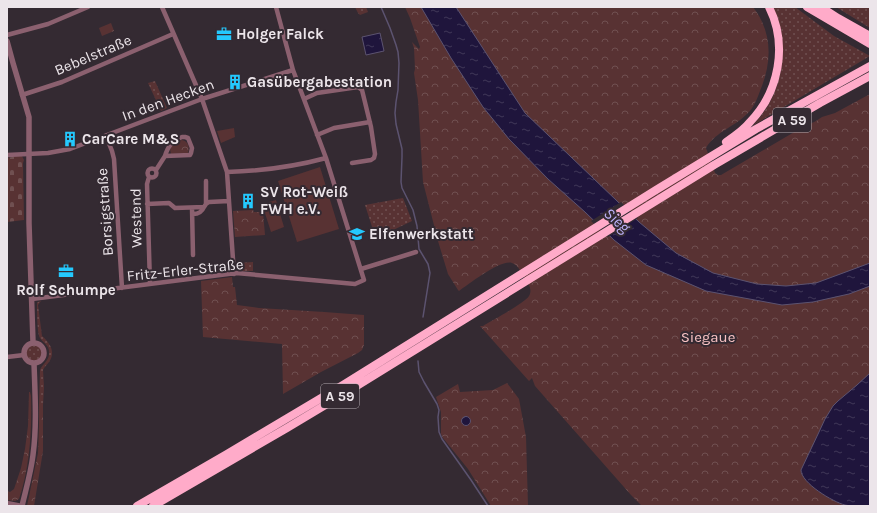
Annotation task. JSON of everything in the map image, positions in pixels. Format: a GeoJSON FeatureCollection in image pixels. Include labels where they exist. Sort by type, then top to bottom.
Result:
{"type":"FeatureCollection","features":[{"type":"Feature","properties":{"kind":"highway"},"geometry":{"type":"LineString","coordinates":[[709,156],[750,123],[765,102],[772,88],[777,72],[779,52],[776,26],[769,7]]}},
{"type":"Feature","properties":{"kind":"highway"},"geometry":{"type":"LineString","coordinates":[[807,7],[870,44]]}},
{"type":"Feature","properties":{"kind":"highway"},"geometry":{"type":"LineString","coordinates":[[821,7],[870,36]]}},
{"type":"Feature","properties":{"kind":"highway","name":"A 59"},"geometry":{"type":"LineString","coordinates":[[137,506],[343,385],[681,175],[709,156],[870,66]]}},
{"type":"Feature","properties":{"kind":"highway","name":"A 59"},"geometry":{"type":"LineString","coordinates":[[153,506],[287,428],[714,166],[820,103],[870,76]]}},
{"type":"Feature","properties":{"kind":"street"},"geometry":{"type":"LineString","coordinates":[[7,35],[48,24],[88,7]]}},
{"type":"Feature","properties":{"kind":"street"},"geometry":{"type":"LineString","coordinates":[[162,7],[202,99],[227,172],[234,274]]}},
{"type":"Feature","properties":{"kind":"street"},"geometry":{"type":"LineString","coordinates":[[276,7],[293,70],[326,158],[361,269],[416,252]]}},
{"type":"Feature","properties":{"kind":"street","name":"Bebelstraße"},"geometry":{"type":"LineString","coordinates":[[22,95],[52,86],[173,34]]}},
{"type":"Feature","properties":{"kind":"street"},"geometry":{"type":"LineString","coordinates":[[7,41],[29,117],[29,223],[33,342]]}},
{"type":"Feature","properties":{"kind":"street","name":"In den Hecken"},"geometry":{"type":"LineString","coordinates":[[7,154],[43,153],[65,150],[202,99],[293,70]]}},
{"type":"Feature","properties":{"kind":"street"},"geometry":{"type":"LineString","coordinates":[[304,99],[317,93],[358,87],[361,88],[370,122],[374,145],[374,156],[371,160],[352,163]]}},
{"type":"Feature","properties":{"kind":"street"},"geometry":{"type":"LineString","coordinates":[[317,135],[334,128],[370,122]]}},
{"type":"Feature","properties":{"kind":"street","name":"Borsigstraße"},"geometry":{"type":"LineString","coordinates":[[106,136],[111,146],[114,159],[122,288]]}},
{"type":"Feature","properties":{"kind":"street","name":"Westend"},"geometry":{"type":"LineString","coordinates":[[150,284],[147,184],[149,177],[151,178],[156,176],[156,170],[171,143],[182,137],[188,138],[192,148],[190,155],[165,156]]}},
{"type":"Feature","properties":{"kind":"street"},"geometry":{"type":"LineString","coordinates":[[227,172],[264,170],[326,158]]}},
{"type":"Feature","properties":{"kind":"street"},"geometry":{"type":"LineString","coordinates":[[205,206],[206,180]]}},
{"type":"Feature","properties":{"kind":"street"},"geometry":{"type":"LineString","coordinates":[[193,214],[202,212],[209,202],[229,201]]}},
{"type":"Feature","properties":{"kind":"street"},"geometry":{"type":"LineString","coordinates":[[148,204],[169,203],[175,208],[205,206]]}},
{"type":"Feature","properties":{"kind":"street"},"geometry":{"type":"LineString","coordinates":[[192,208],[193,256]]}},
{"type":"Feature","properties":{"kind":"street","name":"Fritz-Erler-Straße"},"geometry":{"type":"LineString","coordinates":[[32,299],[234,274],[355,284],[364,280],[361,269]]}},
{"type":"Feature","properties":{"kind":"street"},"geometry":{"type":"LineString","coordinates":[[33,342],[41,345],[45,352],[42,360],[34,363],[28,361],[24,355],[27,345],[33,342]]}},
{"type":"Feature","properties":{"kind":"street"},"geometry":{"type":"LineString","coordinates":[[7,357],[24,355]]}},
{"type":"Feature","properties":{"kind":"street"},"geometry":{"type":"LineString","coordinates":[[7,503],[22,506],[31,467],[36,423],[34,363]]}},
{"type":"Feature","properties":{"kind":"green space"},"geometry":{"type":"Polygon","coordinates":[[[355,7],[366,7],[368,12],[360,15],[355,7]]]}},
{"type":"Feature","properties":{"kind":"green space","name":"Siegaue"},"geometry":{"type":"Polygon","coordinates":[[[405,7],[753,7],[760,17],[767,37],[767,69],[754,106],[738,122],[720,133],[706,148],[715,173],[718,175],[721,175],[822,117],[835,113],[870,94],[870,506],[642,506],[631,495],[535,386],[532,378],[529,381],[480,326],[483,326],[508,312],[529,296],[530,286],[518,267],[512,263],[500,265],[485,273],[459,291],[448,274],[423,182],[418,100],[414,73],[414,48],[412,42],[419,49],[420,47],[405,7]]]}},
{"type":"Feature","properties":{"kind":"green space"},"geometry":{"type":"Polygon","coordinates":[[[773,7],[795,7],[834,36],[870,56],[752,126],[763,113],[771,100],[781,70],[781,38],[773,7]]]}},
{"type":"Feature","properties":{"kind":"green space"},"geometry":{"type":"Polygon","coordinates":[[[836,7],[870,7],[870,28],[836,7]]]}},
{"type":"Feature","properties":{"kind":"green space"},"geometry":{"type":"Polygon","coordinates":[[[111,23],[114,31],[102,36],[99,28],[111,23]]]}},
{"type":"Feature","properties":{"kind":"green space"},"geometry":{"type":"Polygon","coordinates":[[[155,81],[167,108],[161,111],[148,83],[155,81]]]}},
{"type":"Feature","properties":{"kind":"green space"},"geometry":{"type":"Polygon","coordinates":[[[234,128],[235,137],[221,143],[217,131],[234,128]]]}},
{"type":"Feature","properties":{"kind":"green space"},"geometry":{"type":"Polygon","coordinates":[[[182,140],[188,145],[188,153],[171,154],[170,149],[174,142],[182,140]]]}},
{"type":"Feature","properties":{"kind":"green space"},"geometry":{"type":"Polygon","coordinates":[[[22,156],[24,160],[24,220],[7,222],[7,158],[22,156]]]}},
{"type":"Feature","properties":{"kind":"green space"},"geometry":{"type":"Polygon","coordinates":[[[320,167],[339,229],[297,242],[278,181],[320,167]]]}},
{"type":"Feature","properties":{"kind":"green space"},"geometry":{"type":"Polygon","coordinates":[[[403,198],[412,221],[389,232],[375,236],[365,205],[403,198]]]}},
{"type":"Feature","properties":{"kind":"green space"},"geometry":{"type":"Polygon","coordinates":[[[276,200],[284,227],[271,232],[262,204],[276,200]]]}},
{"type":"Feature","properties":{"kind":"green space"},"geometry":{"type":"Polygon","coordinates":[[[253,210],[254,212],[263,212],[265,235],[235,237],[233,211],[253,210]]]}},
{"type":"Feature","properties":{"kind":"green space"},"geometry":{"type":"Polygon","coordinates":[[[253,262],[253,271],[242,271],[238,267],[238,263],[253,262]]]}},
{"type":"Feature","properties":{"kind":"green space"},"geometry":{"type":"Polygon","coordinates":[[[232,277],[237,305],[259,308],[364,315],[364,345],[362,350],[283,394],[282,344],[203,337],[201,281],[232,277]]]}},
{"type":"Feature","properties":{"kind":"green space"},"geometry":{"type":"Polygon","coordinates":[[[41,301],[38,305],[42,336],[50,345],[52,355],[43,370],[43,405],[39,405],[40,370],[49,356],[48,347],[40,338],[38,331],[37,303],[41,301]]]}},
{"type":"Feature","properties":{"kind":"green space"},"geometry":{"type":"Polygon","coordinates":[[[34,345],[41,350],[42,353],[37,360],[34,361],[27,356],[26,353],[31,346],[34,345]]]}},
{"type":"Feature","properties":{"kind":"green space"},"geometry":{"type":"Polygon","coordinates":[[[507,383],[519,399],[526,437],[528,506],[491,506],[468,469],[441,434],[441,412],[436,397],[458,384],[460,392],[493,390],[507,383]]]}},
{"type":"Feature","properties":{"kind":"green space"},"geometry":{"type":"Polygon","coordinates":[[[29,392],[31,396],[31,422],[30,448],[26,474],[19,499],[15,501],[7,500],[7,491],[10,492],[14,489],[25,449],[28,426],[29,392]]]}},
{"type":"Feature","properties":{"kind":"green space"},"geometry":{"type":"Polygon","coordinates":[[[39,405],[43,405],[43,451],[34,506],[27,506],[38,453],[39,405]]]}},
{"type":"Feature","properties":{"kind":"water","name":"Sieg"},"geometry":{"type":"Polygon","coordinates":[[[421,7],[456,7],[525,113],[639,222],[676,253],[713,273],[757,284],[786,286],[816,283],[870,263],[870,286],[849,294],[813,302],[782,305],[706,291],[646,265],[614,240],[548,179],[509,139],[483,107],[451,58],[421,7]]]}},
{"type":"Feature","properties":{"kind":"water"},"geometry":{"type":"Polygon","coordinates":[[[380,33],[384,51],[366,55],[362,37],[380,33]]]}},
{"type":"Feature","properties":{"kind":"water"},"geometry":{"type":"Polygon","coordinates":[[[870,373],[870,506],[848,506],[833,500],[818,491],[806,481],[801,470],[825,419],[833,406],[870,373]]]}},
{"type":"Feature","properties":{"kind":"water"},"geometry":{"type":"Polygon","coordinates":[[[464,417],[468,417],[470,421],[468,425],[464,425],[462,423],[462,419],[464,417]]]}},
{"type":"Feature","properties":{"kind":"pier"},"geometry":{"type":"Polygon","coordinates":[[[621,202],[638,218],[608,237],[591,221],[621,202]]]}},
{"type":"Feature","properties":{"kind":"waterway"},"geometry":{"type":"LineString","coordinates":[[381,7],[398,52],[398,90],[395,113],[402,149],[402,188],[413,210],[417,226],[419,249],[428,264],[430,273],[423,317]]}},
{"type":"Feature","properties":{"kind":"waterway"},"geometry":{"type":"LineString","coordinates":[[418,361],[419,372],[439,410],[439,432],[442,439],[488,506]]}},
{"type":"Feature","properties":{"kind":"place","name":"Holger Falck"},"geometry":{"type":"Point","coordinates":[224,34]}},
{"type":"Feature","properties":{"kind":"place","name":"Gasübergabestation"},"geometry":{"type":"Point","coordinates":[235,82]}},
{"type":"Feature","properties":{"kind":"place","name":"CarCare M&S"},"geometry":{"type":"Point","coordinates":[70,139]}},
{"type":"Feature","properties":{"kind":"place","name":"SV Rot-Weiß FWH e.V."},"geometry":{"type":"Point","coordinates":[248,201]}},
{"type":"Feature","properties":{"kind":"place","name":"Elfenwerkstatt"},"geometry":{"type":"Point","coordinates":[357,234]}},
{"type":"Feature","properties":{"kind":"place","name":"Rolf Schumpe"},"geometry":{"type":"Point","coordinates":[66,271]}}]}
